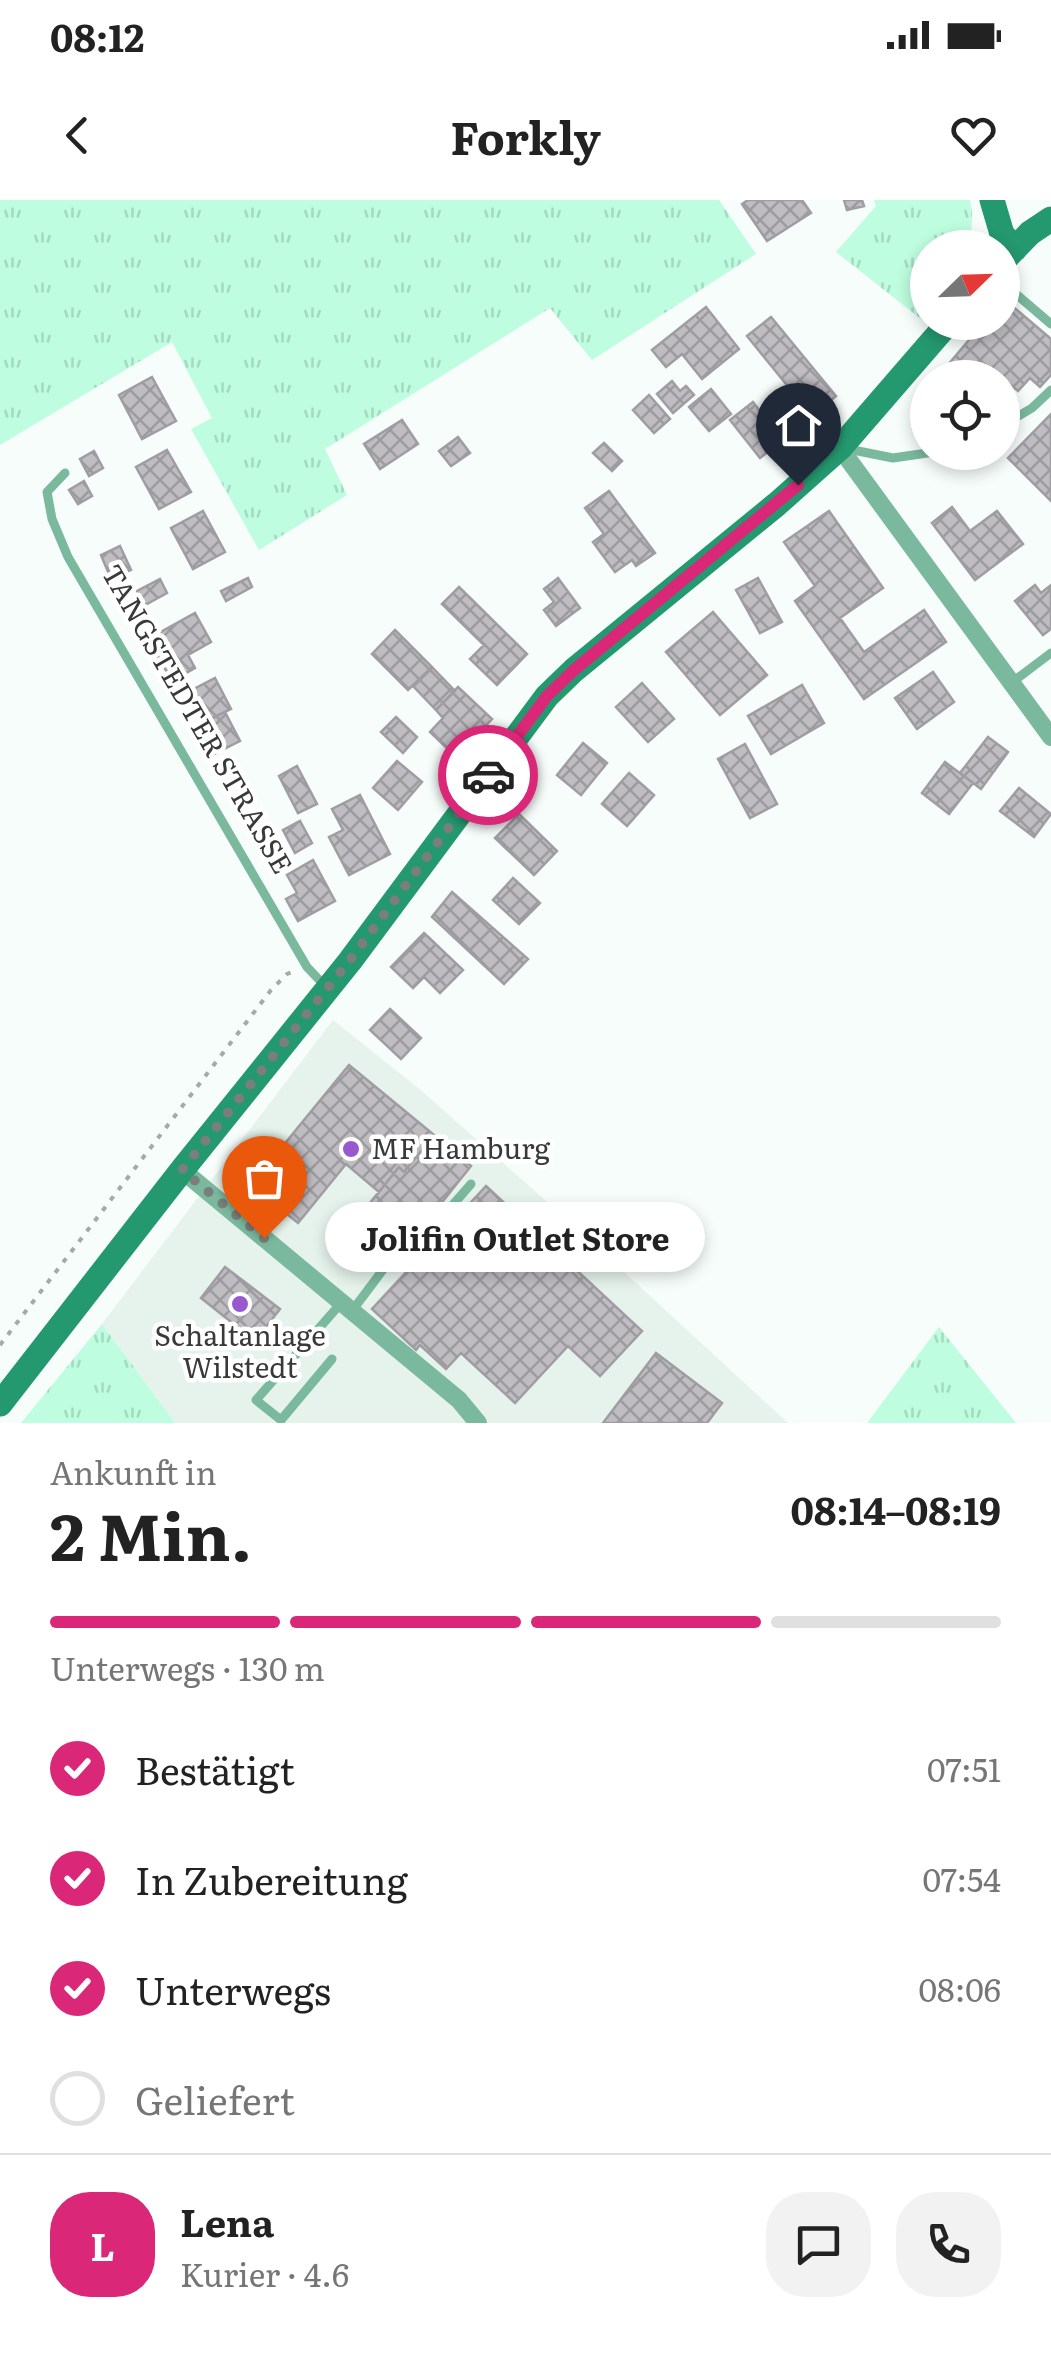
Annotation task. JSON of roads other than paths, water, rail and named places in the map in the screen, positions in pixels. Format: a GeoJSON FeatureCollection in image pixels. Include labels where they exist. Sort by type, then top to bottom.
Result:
{"type":"FeatureCollection","features":[{"type":"Feature","properties":{"kind":"street"},"geometry":{"type":"LineString","coordinates":[[992,200],[1001,230]]}},
{"type":"Feature","properties":{"kind":"street"},"geometry":{"type":"LineString","coordinates":[[1020,243],[1051,219]]}},
{"type":"Feature","properties":{"kind":"street"},"geometry":{"type":"LineString","coordinates":[[0,1404],[328,988],[547,696],[840,448],[934,340]]}},
{"type":"Feature","properties":{"kind":"street"},"geometry":{"type":"LineString","coordinates":[[840,448],[1051,737]]}},
{"type":"Feature","properties":{"kind":"street"},"geometry":{"type":"LineString","coordinates":[[182,1170],[458,1400],[469,1419]]}},
{"type":"Feature","properties":{"kind":"lane"},"geometry":{"type":"LineString","coordinates":[[1020,297],[1051,324]]}},
{"type":"Feature","properties":{"kind":"lane"},"geometry":{"type":"LineString","coordinates":[[1020,415],[1051,390]]}},
{"type":"Feature","properties":{"kind":"lane"},"geometry":{"type":"LineString","coordinates":[[840,448],[894,458],[910,456]]}},
{"type":"Feature","properties":{"kind":"lane","name":"TANGSTEDTER STRASSE"},"geometry":{"type":"LineString","coordinates":[[65,473],[47,492],[52,519],[68,557],[307,967],[328,988]]}},
{"type":"Feature","properties":{"kind":"lane"},"geometry":{"type":"LineString","coordinates":[[1012,683],[1051,653]]}},
{"type":"Feature","properties":{"kind":"lane"},"geometry":{"type":"LineString","coordinates":[[332,1359],[281,1420],[256,1400],[386,1267],[410,1254],[471,1184]]}},
{"type":"Feature","properties":{"kind":"place","name":"MF Hamburg"},"geometry":{"type":"Point","coordinates":[351,1149]}},
{"type":"Feature","properties":{"kind":"place","name":"Jolifin Outlet Store"},"geometry":{"type":"Point","coordinates":[264,1238]}},
{"type":"Feature","properties":{"kind":"place","name":"Schaltanlage Wilstedt"},"geometry":{"type":"Point","coordinates":[240,1304]}}]}
